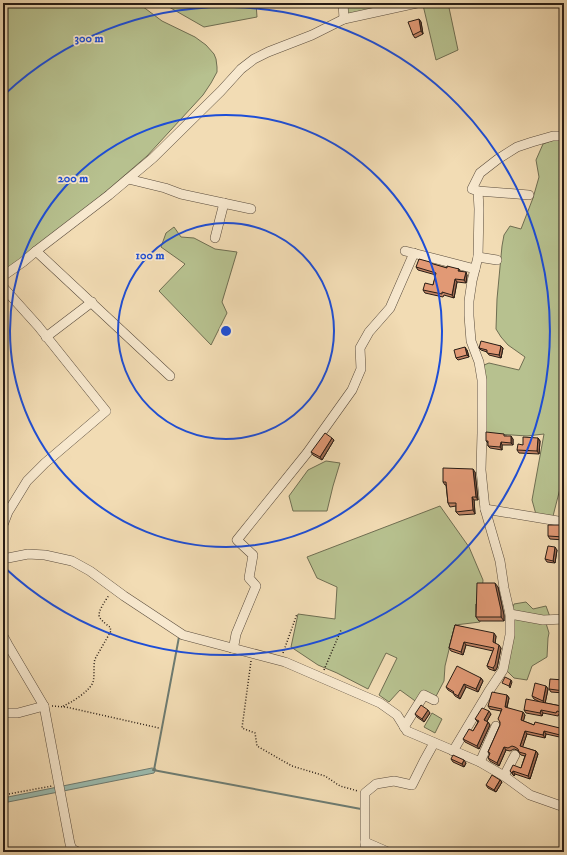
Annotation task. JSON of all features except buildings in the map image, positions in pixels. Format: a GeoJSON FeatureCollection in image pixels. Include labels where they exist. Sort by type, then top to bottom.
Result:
{"type":"FeatureCollection","features":[{"type":"Feature","properties":{"kind":"street"},"geometry":{"type":"LineString","coordinates":[[343,3],[344,19]]}},
{"type":"Feature","properties":{"kind":"street"},"geometry":{"type":"LineString","coordinates":[[3,276],[109,195],[153,158],[221,91],[241,69],[254,59],[312,35],[344,19],[417,3]]}},
{"type":"Feature","properties":{"kind":"street"},"geometry":{"type":"LineString","coordinates":[[529,195],[478,191],[472,189],[480,173],[517,147],[553,136],[564,136]]}},
{"type":"Feature","properties":{"kind":"street"},"geometry":{"type":"LineString","coordinates":[[128,179],[165,188],[182,194],[251,209]]}},
{"type":"Feature","properties":{"kind":"street"},"geometry":{"type":"LineString","coordinates":[[452,751],[503,670],[510,635],[510,614],[500,561],[485,509],[481,470],[482,380],[479,362],[471,341],[469,316],[469,301],[474,269],[478,257],[478,191]]}},
{"type":"Feature","properties":{"kind":"street"},"geometry":{"type":"LineString","coordinates":[[215,238],[224,203]]}},
{"type":"Feature","properties":{"kind":"street"},"geometry":{"type":"LineString","coordinates":[[36,250],[170,376]]}},
{"type":"Feature","properties":{"kind":"street"},"geometry":{"type":"LineString","coordinates":[[232,648],[236,634],[256,586],[249,578],[253,555],[237,540],[307,453],[352,390],[360,369],[360,348],[369,332],[390,308],[410,252],[474,269]]}},
{"type":"Feature","properties":{"kind":"street"},"geometry":{"type":"LineString","coordinates":[[478,257],[497,260]]}},
{"type":"Feature","properties":{"kind":"street"},"geometry":{"type":"LineString","coordinates":[[3,286],[106,411],[45,463],[28,481],[8,512],[3,525]]}},
{"type":"Feature","properties":{"kind":"street"},"geometry":{"type":"LineString","coordinates":[[46,337],[92,302]]}},
{"type":"Feature","properties":{"kind":"street"},"geometry":{"type":"LineString","coordinates":[[485,509],[564,522]]}},
{"type":"Feature","properties":{"kind":"street"},"geometry":{"type":"LineString","coordinates":[[3,559],[28,554],[39,554],[72,561],[90,571],[112,588],[183,635],[281,661],[380,703],[397,716],[407,731],[480,762],[504,776],[530,795],[564,807]]}},
{"type":"Feature","properties":{"kind":"street"},"geometry":{"type":"LineString","coordinates":[[510,614],[543,620],[564,619]]}},
{"type":"Feature","properties":{"kind":"street"},"geometry":{"type":"LineString","coordinates":[[3,632],[3,636],[44,706],[70,844],[72,849],[78,852]]}},
{"type":"Feature","properties":{"kind":"street"},"geometry":{"type":"LineString","coordinates":[[404,727],[424,695],[434,700]]}},
{"type":"Feature","properties":{"kind":"street"},"geometry":{"type":"LineString","coordinates":[[3,713],[18,713],[44,706]]}},
{"type":"Feature","properties":{"kind":"street"},"geometry":{"type":"LineString","coordinates":[[480,762],[496,726]]}},
{"type":"Feature","properties":{"kind":"street"},"geometry":{"type":"LineString","coordinates":[[388,852],[365,847],[365,792],[376,784],[394,781],[412,785],[434,743]]}},
{"type":"Feature","properties":{"kind":"street"},"geometry":{"type":"LineString","coordinates":[[504,776],[515,755]]}},
{"type":"Feature","properties":{"kind":"path"},"geometry":{"type":"LineString","coordinates":[[63,706],[77,699],[93,682],[95,659],[111,631],[110,627],[100,618],[99,615],[112,588]]}},
{"type":"Feature","properties":{"kind":"path"},"geometry":{"type":"LineString","coordinates":[[281,661],[297,614]]}},
{"type":"Feature","properties":{"kind":"path"},"geometry":{"type":"LineString","coordinates":[[321,677],[341,630]]}},
{"type":"Feature","properties":{"kind":"path"},"geometry":{"type":"LineString","coordinates":[[252,653],[242,728],[255,733],[257,746],[292,766],[325,776],[340,786],[365,793]]}},
{"type":"Feature","properties":{"kind":"path"},"geometry":{"type":"LineString","coordinates":[[44,706],[63,706],[159,728]]}},
{"type":"Feature","properties":{"kind":"path"},"geometry":{"type":"LineString","coordinates":[[3,795],[60,787]]}},
{"type":"Feature","properties":{"kind":"green space"},"geometry":{"type":"Polygon","coordinates":[[[3,3],[138,3],[162,21],[195,37],[206,45],[214,54],[217,72],[203,95],[147,156],[3,280],[3,3]]]}},
{"type":"Feature","properties":{"kind":"green space"},"geometry":{"type":"Polygon","coordinates":[[[162,3],[256,3],[257,17],[204,27],[162,3]]]}},
{"type":"Feature","properties":{"kind":"green space"},"geometry":{"type":"Polygon","coordinates":[[[343,3],[417,3],[344,19],[343,3]]]}},
{"type":"Feature","properties":{"kind":"green space"},"geometry":{"type":"Polygon","coordinates":[[[448,3],[458,50],[436,60],[423,5],[448,3]]]}},
{"type":"Feature","properties":{"kind":"green space"},"geometry":{"type":"Polygon","coordinates":[[[564,136],[564,473],[552,520],[537,518],[532,500],[544,434],[527,436],[482,433],[484,365],[489,363],[519,370],[525,357],[508,345],[496,329],[502,246],[504,235],[510,226],[521,229],[539,177],[536,160],[543,144],[564,136]]]}},
{"type":"Feature","properties":{"kind":"green space"},"geometry":{"type":"Polygon","coordinates":[[[174,227],[181,237],[194,238],[215,249],[237,252],[222,302],[227,313],[211,345],[159,291],[185,264],[161,247],[166,233],[174,227]]]}},
{"type":"Feature","properties":{"kind":"green space"},"geometry":{"type":"Polygon","coordinates":[[[326,461],[340,463],[327,511],[293,511],[289,496],[308,470],[326,461]]]}},
{"type":"Feature","properties":{"kind":"green space"},"geometry":{"type":"Polygon","coordinates":[[[440,506],[469,547],[483,580],[480,622],[455,625],[445,666],[444,681],[434,700],[424,695],[418,703],[400,690],[389,702],[379,695],[397,658],[386,653],[368,689],[318,665],[291,647],[298,614],[335,619],[337,587],[317,578],[307,557],[440,506]]]}},
{"type":"Feature","properties":{"kind":"green space"},"geometry":{"type":"Polygon","coordinates":[[[526,602],[533,609],[546,606],[550,617],[545,620],[549,633],[547,657],[532,666],[527,680],[514,678],[504,668],[510,614],[514,604],[526,602]]]}},
{"type":"Feature","properties":{"kind":"green space"},"geometry":{"type":"Polygon","coordinates":[[[432,713],[442,719],[435,733],[424,727],[432,713]]]}},
{"type":"Feature","properties":{"kind":"shaded area"},"geometry":{"type":"Polygon","coordinates":[[[152,768],[156,769],[154,773],[3,803],[3,798],[152,768]]]}},
{"type":"Feature","properties":{"kind":"waterway"},"geometry":{"type":"LineString","coordinates":[[154,770],[179,637]]}},
{"type":"Feature","properties":{"kind":"waterway"},"geometry":{"type":"LineString","coordinates":[[153,770],[361,809]]}}]}
